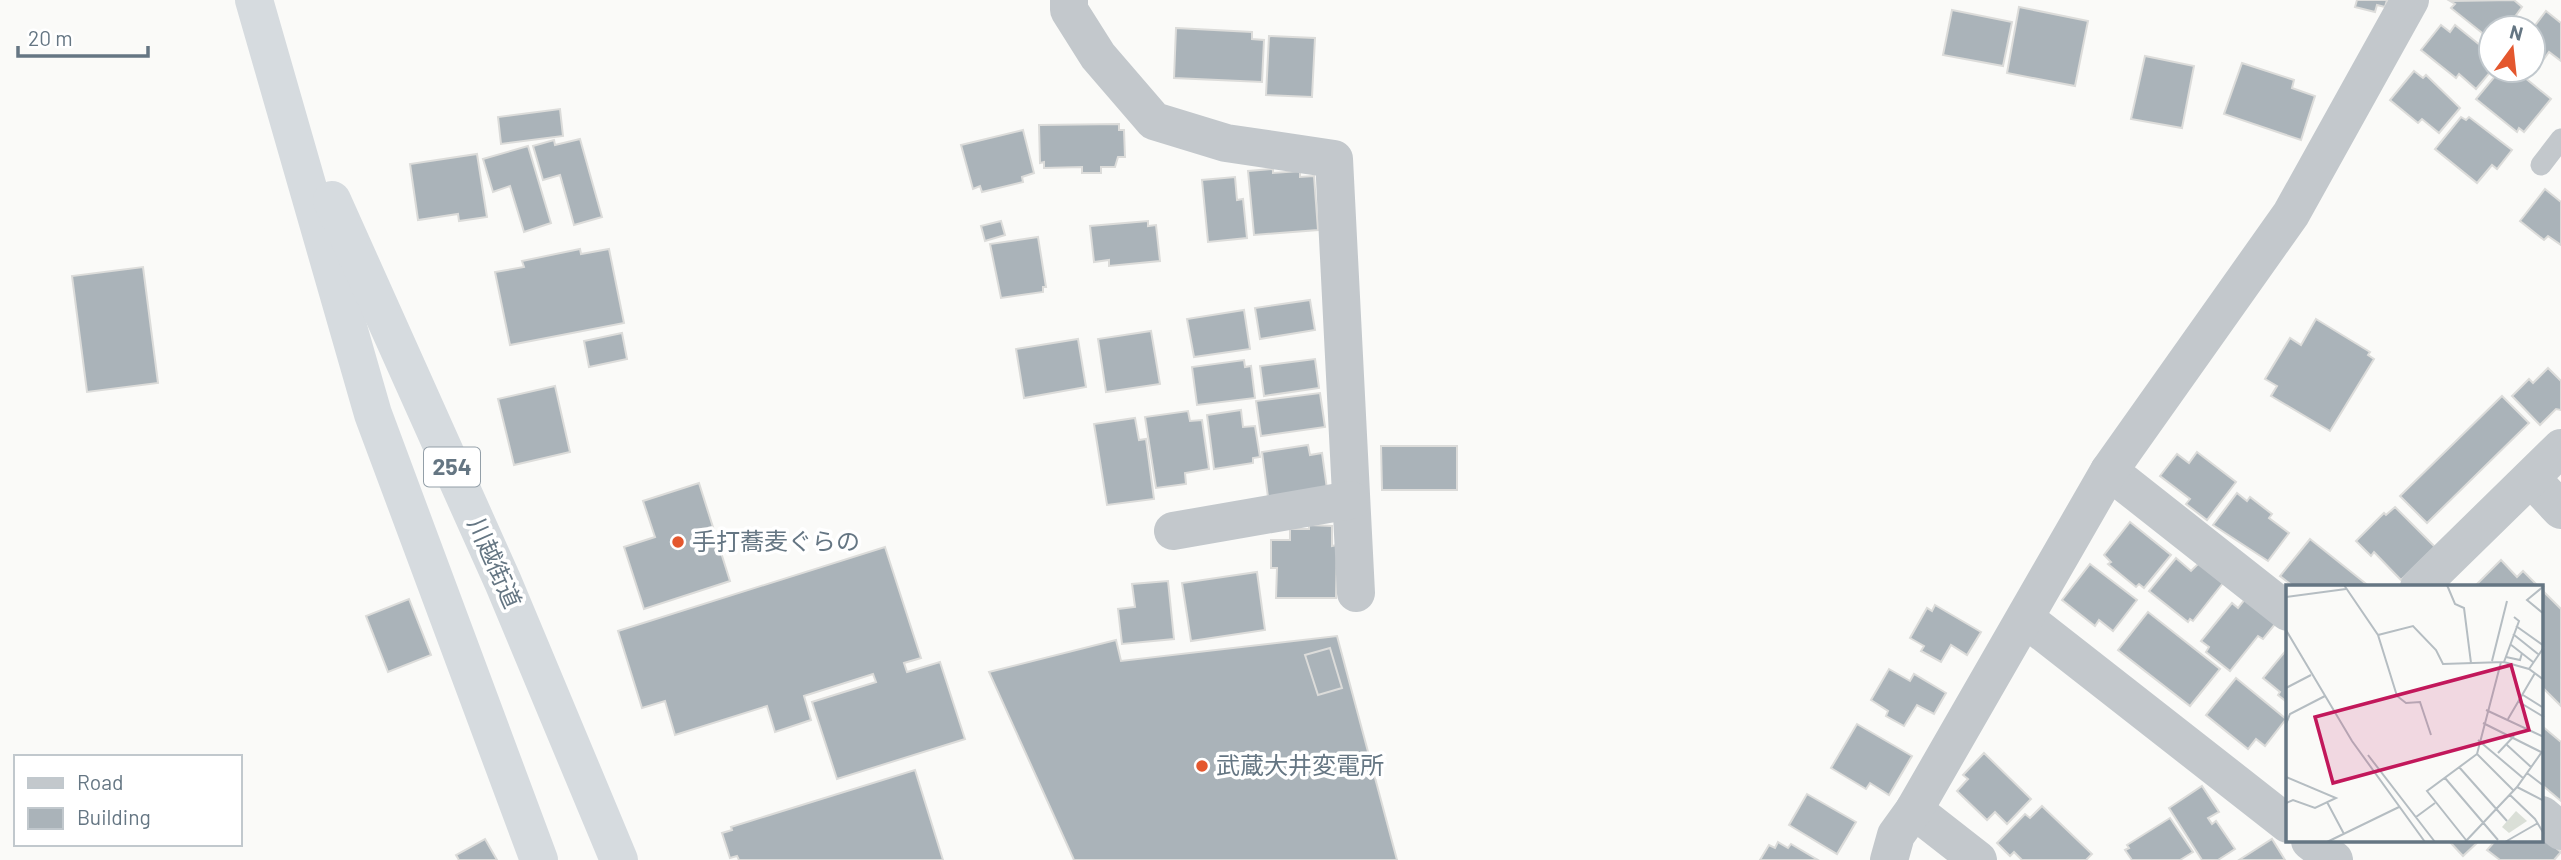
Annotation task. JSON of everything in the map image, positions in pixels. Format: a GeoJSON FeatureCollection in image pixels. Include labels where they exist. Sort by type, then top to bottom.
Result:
{"type":"FeatureCollection","features":[{"type":"Feature","properties":{"kind":"highway","name":"川越街道"},"geometry":{"type":"LineString","coordinates":[[254,0],[373,414],[539,860]]}},
{"type":"Feature","properties":{"kind":"highway","name":"川越街道"},"geometry":{"type":"LineString","coordinates":[[277,77],[503,582],[619,860]]}},
{"type":"Feature","properties":{"kind":"street"},"geometry":{"type":"LineString","coordinates":[[1069,0],[1069,10],[1098,56],[1154,121],[1226,143],[1334,159],[1356,593]]}},
{"type":"Feature","properties":{"kind":"street"},"geometry":{"type":"LineString","coordinates":[[1889,860],[1896,835],[1914,810],[2026,619],[2109,471],[2291,214],[2410,0]]}},
{"type":"Feature","properties":{"kind":"street"},"geometry":{"type":"LineString","coordinates":[[2421,585],[2561,448]]}},
{"type":"Feature","properties":{"kind":"street"},"geometry":{"type":"LineString","coordinates":[[2109,471],[2286,610]]}},
{"type":"Feature","properties":{"kind":"street"},"geometry":{"type":"LineString","coordinates":[[2531,478],[2561,510]]}},
{"type":"Feature","properties":{"kind":"street"},"geometry":{"type":"LineString","coordinates":[[1173,531],[1351,499]]}},
{"type":"Feature","properties":{"kind":"street"},"geometry":{"type":"LineString","coordinates":[[2026,619],[2286,822]]}},
{"type":"Feature","properties":{"kind":"street"},"geometry":{"type":"LineString","coordinates":[[1914,810],[1978,860]]}},
{"type":"Feature","properties":{"kind":"street"},"geometry":{"type":"LineString","coordinates":[[2544,817],[2561,831]]}},
{"type":"Feature","properties":{"kind":"street"},"geometry":{"type":"LineString","coordinates":[[2310,842],[2334,860]]}},
{"type":"Feature","properties":{"kind":"lane"},"geometry":{"type":"LineString","coordinates":[[2541,165],[2561,139]]}},
{"type":"Feature","properties":{"kind":"building"},"geometry":{"type":"Polygon","coordinates":[[[2357,0],[2387,0],[2385,7],[2377,5],[2375,12],[2355,7],[2357,0]]]}},
{"type":"Feature","properties":{"kind":"building"},"geometry":{"type":"Polygon","coordinates":[[[2514,0],[2522,7],[2517,14],[2477,14],[2477,29],[2451,8],[2455,4],[2450,1],[2514,0]]]}},
{"type":"Feature","properties":{"kind":"building"},"geometry":{"type":"Polygon","coordinates":[[[2019,7],[2088,21],[2075,86],[2007,73],[2019,7]]]}},
{"type":"Feature","properties":{"kind":"building"},"geometry":{"type":"Polygon","coordinates":[[[1952,10],[2012,22],[2003,66],[1943,55],[1952,10]]]}},
{"type":"Feature","properties":{"kind":"building"},"geometry":{"type":"Polygon","coordinates":[[[2546,11],[2561,23],[2561,61],[2549,52],[2547,55],[2547,14],[2544,14],[2546,11]]]}},
{"type":"Feature","properties":{"kind":"building"},"geometry":{"type":"Polygon","coordinates":[[[2441,25],[2450,32],[2455,25],[2477,43],[2477,84],[2480,84],[2476,89],[2459,74],[2456,78],[2421,50],[2441,25]]]}},
{"type":"Feature","properties":{"kind":"building"},"geometry":{"type":"Polygon","coordinates":[[[1176,28],[1252,32],[1252,39],[1264,40],[1262,82],[1174,78],[1176,28]]]}},
{"type":"Feature","properties":{"kind":"building"},"geometry":{"type":"Polygon","coordinates":[[[1269,36],[1315,38],[1312,97],[1266,95],[1269,36]]]}},
{"type":"Feature","properties":{"kind":"building"},"geometry":{"type":"Polygon","coordinates":[[[2145,56],[2194,66],[2182,128],[2131,119],[2145,56]]]}},
{"type":"Feature","properties":{"kind":"building"},"geometry":{"type":"Polygon","coordinates":[[[2242,63],[2294,80],[2292,88],[2315,96],[2301,140],[2224,114],[2242,63]]]}},
{"type":"Feature","properties":{"kind":"building"},"geometry":{"type":"Polygon","coordinates":[[[2414,71],[2423,78],[2426,75],[2460,108],[2439,133],[2422,119],[2418,123],[2390,100],[2414,71]]]}},
{"type":"Feature","properties":{"kind":"building"},"geometry":{"type":"Polygon","coordinates":[[[2488,84],[2533,84],[2551,99],[2524,132],[2519,128],[2517,132],[2476,99],[2488,84]]]}},
{"type":"Feature","properties":{"kind":"building"},"geometry":{"type":"Polygon","coordinates":[[[560,109],[563,136],[501,144],[498,117],[560,109]]]}},
{"type":"Feature","properties":{"kind":"building"},"geometry":{"type":"Polygon","coordinates":[[[2461,117],[2466,120],[2469,117],[2512,150],[2497,169],[2492,165],[2477,183],[2435,149],[2461,117]]]}},
{"type":"Feature","properties":{"kind":"building"},"geometry":{"type":"Polygon","coordinates":[[[1119,124],[1119,130],[1124,130],[1125,157],[1118,157],[1115,167],[1101,167],[1101,173],[1082,173],[1082,167],[1044,168],[1044,162],[1040,163],[1039,125],[1119,124]]]}},
{"type":"Feature","properties":{"kind":"building"},"geometry":{"type":"Polygon","coordinates":[[[1023,130],[1034,173],[1022,177],[1023,182],[982,192],[980,186],[973,189],[961,145],[1023,130]]]}},
{"type":"Feature","properties":{"kind":"building"},"geometry":{"type":"Polygon","coordinates":[[[580,139],[602,217],[574,225],[560,175],[543,180],[533,146],[554,140],[555,145],[580,139]]]}},
{"type":"Feature","properties":{"kind":"building"},"geometry":{"type":"Polygon","coordinates":[[[528,146],[551,223],[524,232],[510,186],[493,192],[483,159],[528,146]]]}},
{"type":"Feature","properties":{"kind":"building"},"geometry":{"type":"Polygon","coordinates":[[[477,154],[487,217],[459,221],[458,214],[418,220],[410,164],[477,154]]]}},
{"type":"Feature","properties":{"kind":"building"},"geometry":{"type":"Polygon","coordinates":[[[1273,169],[1273,173],[1300,171],[1300,177],[1314,176],[1318,230],[1254,235],[1248,171],[1273,169]]]}},
{"type":"Feature","properties":{"kind":"building"},"geometry":{"type":"Polygon","coordinates":[[[1235,177],[1237,200],[1243,199],[1247,238],[1208,242],[1202,180],[1235,177]]]}},
{"type":"Feature","properties":{"kind":"building"},"geometry":{"type":"Polygon","coordinates":[[[2545,189],[2561,202],[2561,245],[2548,236],[2544,240],[2520,221],[2545,189]]]}},
{"type":"Feature","properties":{"kind":"building"},"geometry":{"type":"Polygon","coordinates":[[[1001,221],[1005,235],[985,241],[981,226],[1001,221]]]}},
{"type":"Feature","properties":{"kind":"building"},"geometry":{"type":"Polygon","coordinates":[[[1148,221],[1148,226],[1156,225],[1160,261],[1109,266],[1109,260],[1094,262],[1090,226],[1148,221]]]}},
{"type":"Feature","properties":{"kind":"building"},"geometry":{"type":"Polygon","coordinates":[[[1038,237],[1046,287],[1043,287],[1043,292],[1001,298],[990,244],[1038,237]]]}},
{"type":"Feature","properties":{"kind":"building"},"geometry":{"type":"Polygon","coordinates":[[[580,249],[581,254],[609,249],[624,323],[510,345],[495,272],[524,267],[522,261],[580,249]]]}},
{"type":"Feature","properties":{"kind":"building"},"geometry":{"type":"Polygon","coordinates":[[[143,267],[158,383],[87,392],[72,276],[143,267]]]}},
{"type":"Feature","properties":{"kind":"building"},"geometry":{"type":"Polygon","coordinates":[[[1310,300],[1315,330],[1260,339],[1255,308],[1310,300]]]}},
{"type":"Feature","properties":{"kind":"building"},"geometry":{"type":"Polygon","coordinates":[[[1244,310],[1250,349],[1194,357],[1187,319],[1244,310]]]}},
{"type":"Feature","properties":{"kind":"building"},"geometry":{"type":"Polygon","coordinates":[[[2316,319],[2370,352],[2368,355],[2374,359],[2330,431],[2271,396],[2277,386],[2265,379],[2290,338],[2301,345],[2316,319]]]}},
{"type":"Feature","properties":{"kind":"building"},"geometry":{"type":"Polygon","coordinates":[[[1151,331],[1160,384],[1106,392],[1098,339],[1151,331]]]}},
{"type":"Feature","properties":{"kind":"building"},"geometry":{"type":"Polygon","coordinates":[[[622,333],[627,359],[589,367],[584,341],[622,333]]]}},
{"type":"Feature","properties":{"kind":"building"},"geometry":{"type":"Polygon","coordinates":[[[1078,339],[1086,387],[1024,398],[1016,349],[1078,339]]]}},
{"type":"Feature","properties":{"kind":"building"},"geometry":{"type":"Polygon","coordinates":[[[1315,359],[1319,388],[1264,396],[1260,366],[1315,359]]]}},
{"type":"Feature","properties":{"kind":"building"},"geometry":{"type":"Polygon","coordinates":[[[1244,360],[1245,367],[1251,366],[1255,398],[1197,405],[1192,367],[1244,360]]]}},
{"type":"Feature","properties":{"kind":"building"},"geometry":{"type":"Polygon","coordinates":[[[2548,368],[2561,381],[2561,410],[2556,409],[2540,425],[2512,396],[2529,379],[2533,383],[2548,368]]]}},
{"type":"Feature","properties":{"kind":"building"},"geometry":{"type":"Polygon","coordinates":[[[555,386],[570,452],[514,465],[498,399],[555,386]]]}},
{"type":"Feature","properties":{"kind":"building"},"geometry":{"type":"Polygon","coordinates":[[[1320,393],[1325,427],[1261,436],[1256,401],[1320,393]]]}},
{"type":"Feature","properties":{"kind":"building"},"geometry":{"type":"Polygon","coordinates":[[[2502,396],[2529,423],[2427,523],[2400,496],[2502,396]]]}},
{"type":"Feature","properties":{"kind":"building"},"geometry":{"type":"Polygon","coordinates":[[[1241,410],[1243,427],[1255,426],[1260,457],[1253,458],[1253,463],[1214,469],[1207,415],[1241,410]]]}},
{"type":"Feature","properties":{"kind":"building"},"geometry":{"type":"Polygon","coordinates":[[[1188,411],[1190,421],[1202,420],[1209,469],[1185,473],[1186,484],[1156,488],[1145,417],[1188,411]]]}},
{"type":"Feature","properties":{"kind":"building"},"geometry":{"type":"Polygon","coordinates":[[[1135,418],[1139,440],[1146,439],[1154,499],[1107,505],[1094,424],[1135,418]]]}},
{"type":"Feature","properties":{"kind":"building"},"geometry":{"type":"Polygon","coordinates":[[[1308,445],[1310,455],[1322,453],[1327,489],[1268,497],[1262,452],[1308,445]]]}},
{"type":"Feature","properties":{"kind":"building"},"geometry":{"type":"Polygon","coordinates":[[[1381,446],[1457,446],[1457,490],[1382,490],[1381,446]]]}},
{"type":"Feature","properties":{"kind":"building"},"geometry":{"type":"Polygon","coordinates":[[[2197,452],[2236,482],[2207,520],[2186,504],[2190,499],[2160,476],[2177,454],[2189,463],[2197,452]]]}},
{"type":"Feature","properties":{"kind":"building","name":"手打蕎麦ぐらの"},"geometry":{"type":"Polygon","coordinates":[[[699,483],[730,581],[644,609],[624,547],[655,537],[643,501],[699,483]]]}},
{"type":"Feature","properties":{"kind":"building"},"geometry":{"type":"Polygon","coordinates":[[[2237,493],[2247,501],[2250,497],[2272,514],[2269,518],[2289,533],[2268,561],[2213,525],[2237,493]]]}},
{"type":"Feature","properties":{"kind":"building"},"geometry":{"type":"Polygon","coordinates":[[[2395,507],[2435,547],[2401,580],[2374,552],[2371,556],[2356,541],[2384,513],[2386,515],[2395,507]]]}},
{"type":"Feature","properties":{"kind":"building"},"geometry":{"type":"Polygon","coordinates":[[[2130,522],[2171,555],[2144,588],[2139,584],[2136,587],[2108,564],[2111,562],[2104,555],[2130,522]]]}},
{"type":"Feature","properties":{"kind":"building"},"geometry":{"type":"Polygon","coordinates":[[[1309,525],[1332,526],[1332,546],[1337,545],[1336,598],[1276,598],[1277,568],[1271,568],[1271,540],[1290,540],[1290,529],[1309,529],[1309,525]]]}},
{"type":"Feature","properties":{"kind":"building"},"geometry":{"type":"Polygon","coordinates":[[[2310,539],[2368,585],[2291,585],[2280,576],[2310,539]]]}},
{"type":"Feature","properties":{"kind":"building"},"geometry":{"type":"Polygon","coordinates":[[[885,547],[921,658],[904,663],[907,672],[940,662],[965,739],[837,779],[812,702],[876,682],[873,674],[804,696],[811,720],[775,732],[767,706],[675,735],[665,701],[642,708],[618,631],[885,547]]]}},
{"type":"Feature","properties":{"kind":"building"},"geometry":{"type":"Polygon","coordinates":[[[2176,558],[2191,571],[2199,563],[2223,583],[2193,621],[2190,619],[2188,622],[2149,591],[2176,558]]]}},
{"type":"Feature","properties":{"kind":"building"},"geometry":{"type":"Polygon","coordinates":[[[2501,560],[2517,577],[2523,571],[2537,585],[2476,585],[2501,560]]]}},
{"type":"Feature","properties":{"kind":"building"},"geometry":{"type":"Polygon","coordinates":[[[2090,564],[2137,600],[2113,631],[2099,620],[2095,626],[2062,600],[2090,564]]]}},
{"type":"Feature","properties":{"kind":"building"},"geometry":{"type":"Polygon","coordinates":[[[1257,572],[1265,630],[1191,641],[1182,583],[1257,572]]]}},
{"type":"Feature","properties":{"kind":"building"},"geometry":{"type":"Polygon","coordinates":[[[1168,581],[1174,639],[1122,644],[1118,609],[1135,607],[1132,584],[1168,581]]]}},
{"type":"Feature","properties":{"kind":"building"},"geometry":{"type":"Polygon","coordinates":[[[2544,592],[2561,609],[2561,706],[2544,689],[2544,592]]]}},
{"type":"Feature","properties":{"kind":"building"},"geometry":{"type":"Polygon","coordinates":[[[2246,598],[2276,623],[2263,639],[2258,636],[2230,671],[2206,652],[2209,647],[2201,641],[2232,603],[2238,608],[2246,598]]]}},
{"type":"Feature","properties":{"kind":"building"},"geometry":{"type":"Polygon","coordinates":[[[409,599],[431,655],[388,672],[366,616],[409,599]]]}},
{"type":"Feature","properties":{"kind":"building"},"geometry":{"type":"Polygon","coordinates":[[[1935,605],[1981,632],[1967,655],[1951,645],[1941,662],[1921,651],[1924,646],[1910,638],[1927,608],[1932,611],[1935,605]]]}},
{"type":"Feature","properties":{"kind":"building"},"geometry":{"type":"Polygon","coordinates":[[[2148,612],[2220,669],[2190,706],[2118,650],[2148,612]]]}},
{"type":"Feature","properties":{"kind":"building","name":"武蔵大井変電所"},"geometry":{"type":"Polygon","coordinates":[[[1337,636],[1397,860],[1074,860],[989,672],[1116,640],[1121,661],[1337,636]]]}},
{"type":"Feature","properties":{"kind":"building"},"geometry":{"type":"Polygon","coordinates":[[[1330,648],[1342,688],[1318,695],[1305,655],[1330,648]]]}},
{"type":"Feature","properties":{"kind":"building"},"geometry":{"type":"Polygon","coordinates":[[[2286,650],[2286,701],[2278,695],[2280,692],[2263,678],[2286,650]]]}},
{"type":"Feature","properties":{"kind":"building"},"geometry":{"type":"Polygon","coordinates":[[[1889,669],[1910,681],[1914,674],[1946,693],[1934,714],[1917,705],[1904,726],[1886,716],[1888,711],[1871,700],[1889,669]]]}},
{"type":"Feature","properties":{"kind":"building"},"geometry":{"type":"Polygon","coordinates":[[[2236,678],[2286,719],[2265,746],[2256,739],[2248,749],[2206,715],[2236,678]]]}},
{"type":"Feature","properties":{"kind":"building"},"geometry":{"type":"Polygon","coordinates":[[[1857,724],[1912,756],[1889,795],[1870,783],[1866,789],[1831,768],[1857,724]]]}},
{"type":"Feature","properties":{"kind":"building"},"geometry":{"type":"Polygon","coordinates":[[[2544,728],[2561,742],[2561,801],[2544,787],[2544,728]]]}},
{"type":"Feature","properties":{"kind":"building"},"geometry":{"type":"Polygon","coordinates":[[[1984,753],[2031,799],[2007,824],[1995,812],[1987,820],[1957,791],[1968,779],[1963,775],[1984,753]]]}},
{"type":"Feature","properties":{"kind":"building"},"geometry":{"type":"Polygon","coordinates":[[[915,770],[943,860],[730,858],[722,833],[732,830],[731,827],[915,770]]]}},
{"type":"Feature","properties":{"kind":"building"},"geometry":{"type":"Polygon","coordinates":[[[2202,786],[2219,812],[2208,818],[2212,824],[2216,821],[2235,849],[2218,860],[2202,860],[2169,808],[2202,786]]]}},
{"type":"Feature","properties":{"kind":"building"},"geometry":{"type":"Polygon","coordinates":[[[1807,794],[1856,822],[1837,854],[1789,825],[1807,794]]]}},
{"type":"Feature","properties":{"kind":"building"},"geometry":{"type":"Polygon","coordinates":[[[2042,806],[2092,854],[2086,860],[2022,860],[2014,852],[2010,856],[1997,843],[2025,814],[2030,818],[2042,806]]]}},
{"type":"Feature","properties":{"kind":"building"},"geometry":{"type":"Polygon","coordinates":[[[2170,818],[2193,852],[2180,860],[2132,860],[2125,850],[2129,848],[2127,845],[2170,818]]]}},
{"type":"Feature","properties":{"kind":"building"},"geometry":{"type":"Polygon","coordinates":[[[485,839],[497,860],[459,860],[456,855],[485,839]]]}},
{"type":"Feature","properties":{"kind":"building"},"geometry":{"type":"Polygon","coordinates":[[[2272,839],[2285,860],[2239,860],[2272,839]]]}},
{"type":"Feature","properties":{"kind":"building"},"geometry":{"type":"Polygon","coordinates":[[[2544,839],[2561,852],[2554,860],[2500,860],[2487,850],[2494,842],[2544,842],[2544,839]]]}},
{"type":"Feature","properties":{"kind":"building"},"geometry":{"type":"Polygon","coordinates":[[[1778,842],[1788,848],[1791,844],[1818,860],[1760,860],[1769,845],[1775,848],[1778,842]]]}},
{"type":"Feature","properties":{"kind":"building"},"geometry":{"type":"Polygon","coordinates":[[[2450,842],[2478,842],[2463,856],[2450,842]]]}},
{"type":"Feature","properties":{"kind":"place","name":"手打蕎麦ぐらの"},"geometry":{"type":"Point","coordinates":[678,542]}},
{"type":"Feature","properties":{"kind":"place","name":"武蔵大井変電所"},"geometry":{"type":"Point","coordinates":[1202,766]}}]}
